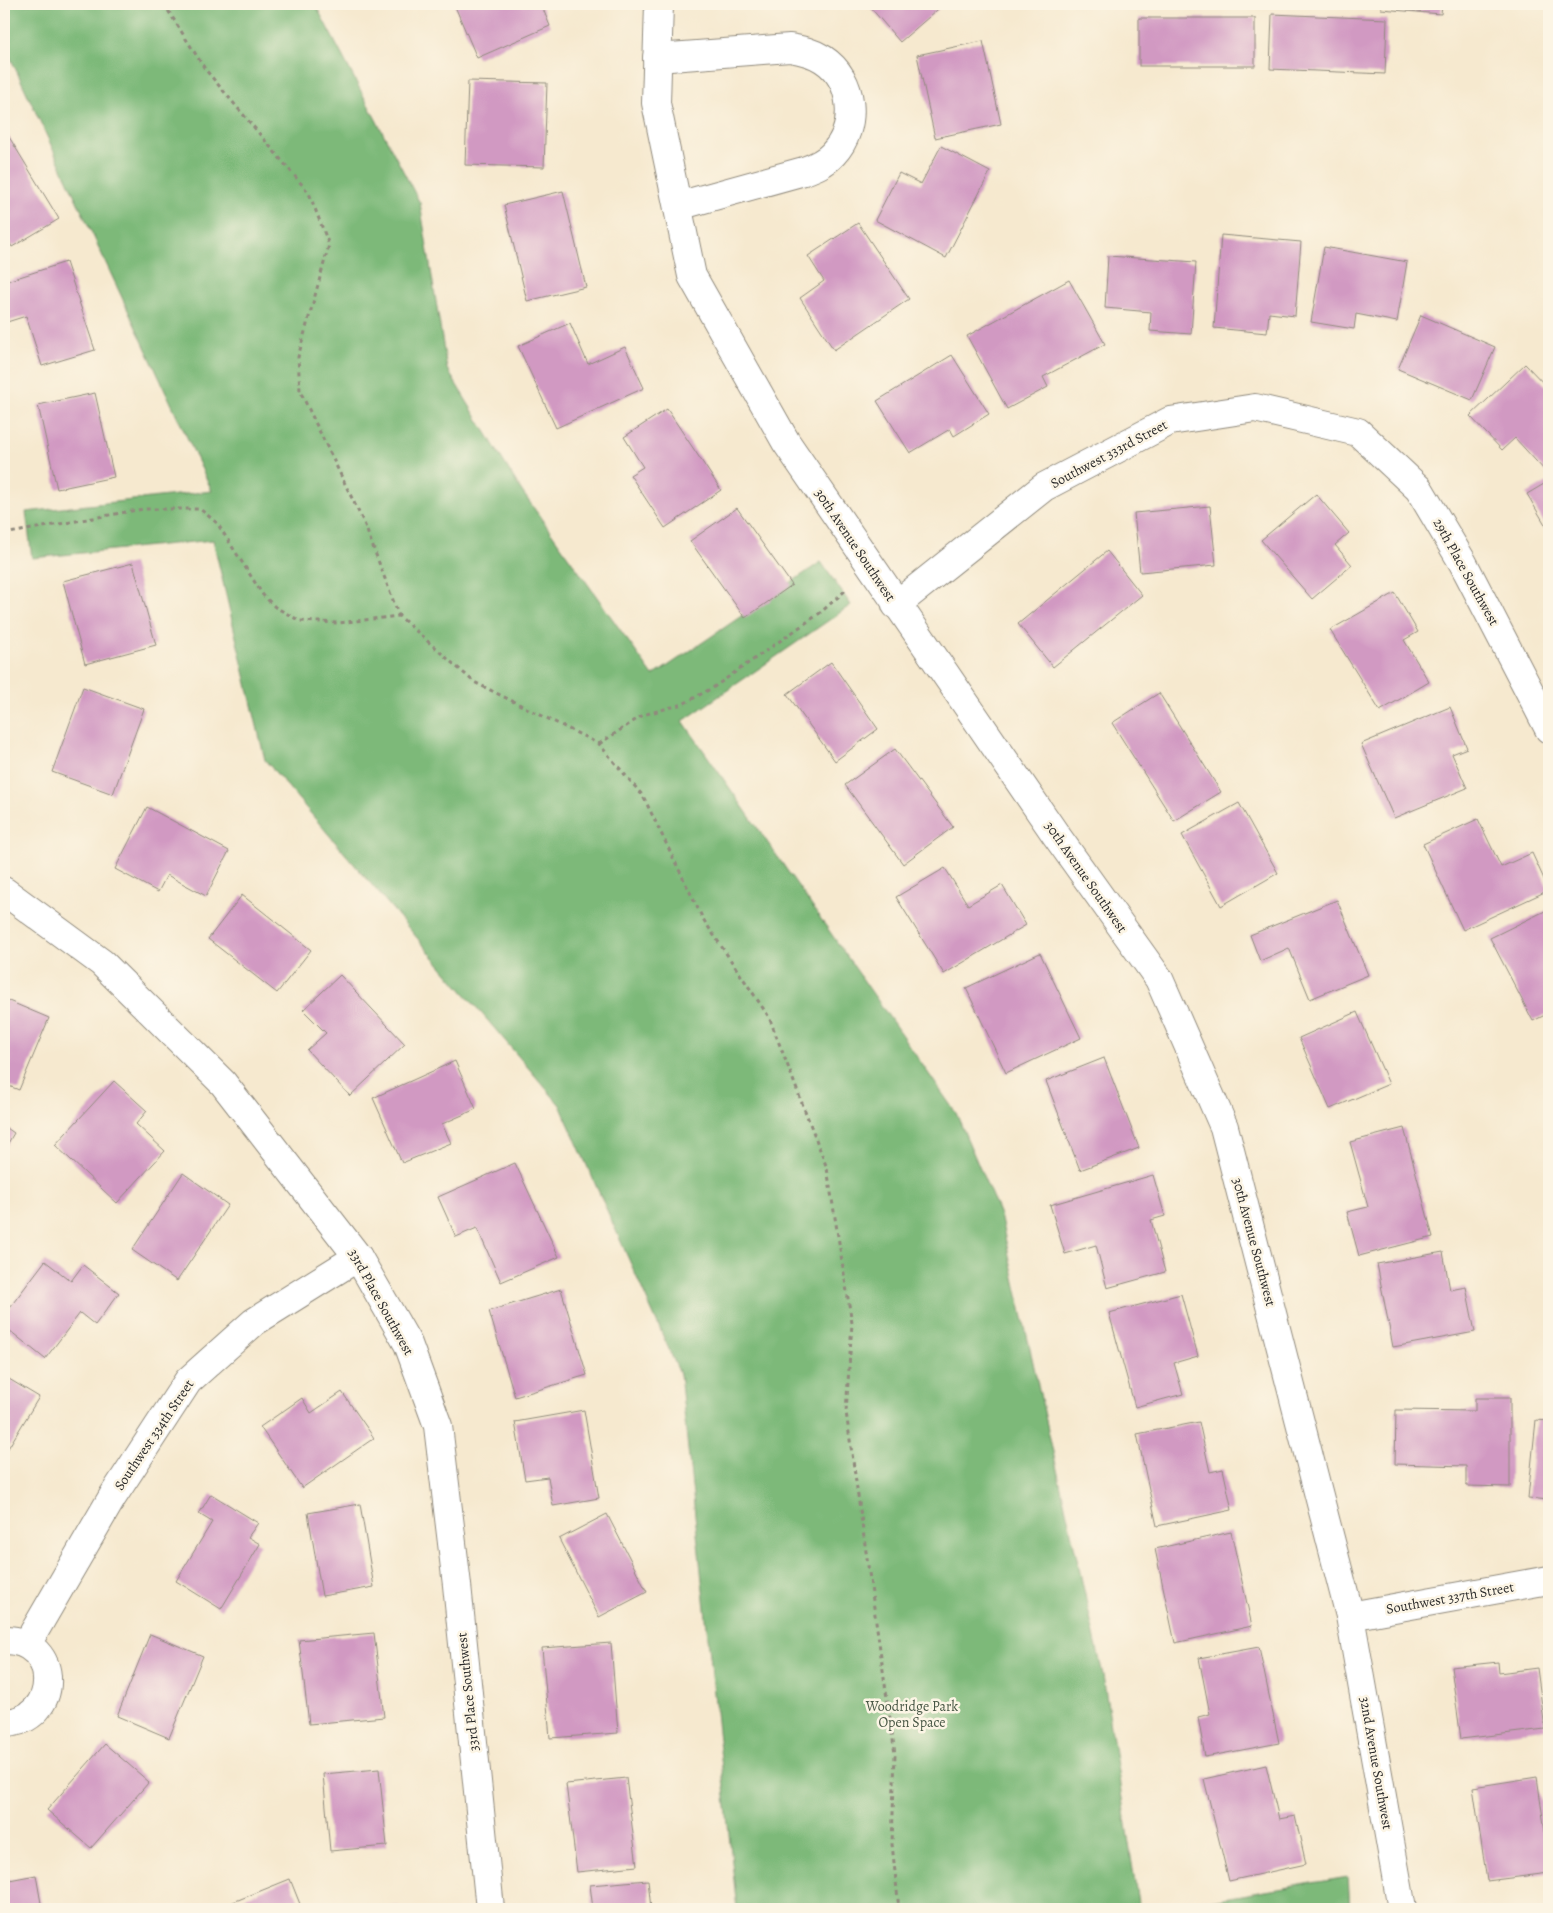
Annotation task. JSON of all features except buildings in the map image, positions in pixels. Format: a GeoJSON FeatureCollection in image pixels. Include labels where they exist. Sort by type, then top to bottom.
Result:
{"type":"FeatureCollection","features":[{"type":"Feature","properties":{"kind":"street","name":"30th Avenue Southwest"},"geometry":{"type":"LineString","coordinates":[[659,4],[656,103],[692,276],[786,442],[896,605],[1159,979],[1224,1127],[1350,1616]]}},
{"type":"Feature","properties":{"kind":"street"},"geometry":{"type":"LineString","coordinates":[[657,58],[790,48],[807,51],[824,60],[837,72],[846,86],[850,104],[850,122],[844,138],[834,153],[820,165],[804,172],[678,206]]}},
{"type":"Feature","properties":{"kind":"street","name":"Southwest 333rd Street"},"geometry":{"type":"LineString","coordinates":[[896,605],[1044,488],[1170,421],[1255,408],[1358,432]]}},
{"type":"Feature","properties":{"kind":"street","name":"29th Place Southwest"},"geometry":{"type":"LineString","coordinates":[[1358,432],[1419,489],[1463,563],[1549,729]]}},
{"type":"Feature","properties":{"kind":"street","name":"33rd Place Southwest"},"geometry":{"type":"LineString","coordinates":[[4,891],[102,963],[223,1083],[358,1257],[408,1344],[438,1426],[457,1584],[490,1909]]}},
{"type":"Feature","properties":{"kind":"street","name":"Southwest 334th Street"},"geometry":{"type":"LineString","coordinates":[[4,1723],[27,1718],[38,1708],[46,1695],[48,1681],[45,1666],[38,1654],[15,1642],[188,1381],[254,1322],[358,1257]]}},
{"type":"Feature","properties":{"kind":"street","name":"Southwest 337th Street"},"geometry":{"type":"LineString","coordinates":[[1350,1616],[1549,1580]]}},
{"type":"Feature","properties":{"kind":"street","name":"32nd Avenue Southwest"},"geometry":{"type":"LineString","coordinates":[[1350,1616],[1402,1909]]}},
{"type":"Feature","properties":{"kind":"path"},"geometry":{"type":"LineString","coordinates":[[164,4],[206,69],[310,193],[329,245],[298,357],[300,391],[364,523],[399,616],[474,682],[599,744],[643,796],[703,919],[769,1016],[827,1168],[852,1323],[846,1412],[895,1754],[892,1844],[898,1909]]}},
{"type":"Feature","properties":{"kind":"path"},"geometry":{"type":"LineString","coordinates":[[4,534],[143,510],[200,509],[217,523],[263,595],[275,607],[300,621],[338,623],[399,616]]}},
{"type":"Feature","properties":{"kind":"path"},"geometry":{"type":"LineString","coordinates":[[599,744],[643,715],[684,704],[714,687],[820,613],[871,568]]}},
{"type":"Feature","properties":{"kind":"green space","name":"Woodridge Park Open Space"},"geometry":{"type":"Polygon","coordinates":[[[4,4],[315,4],[420,203],[447,369],[521,490],[653,676],[821,562],[851,605],[683,721],[956,1113],[1000,1215],[1103,1675],[1139,1909],[737,1909],[680,1374],[560,1105],[265,760],[213,540],[32,558],[26,512],[212,491],[4,44],[4,4]]]}},
{"type":"Feature","properties":{"kind":"green space"},"geometry":{"type":"Polygon","coordinates":[[[1348,1877],[1350,1909],[1160,1909],[1348,1877]]]}}]}
